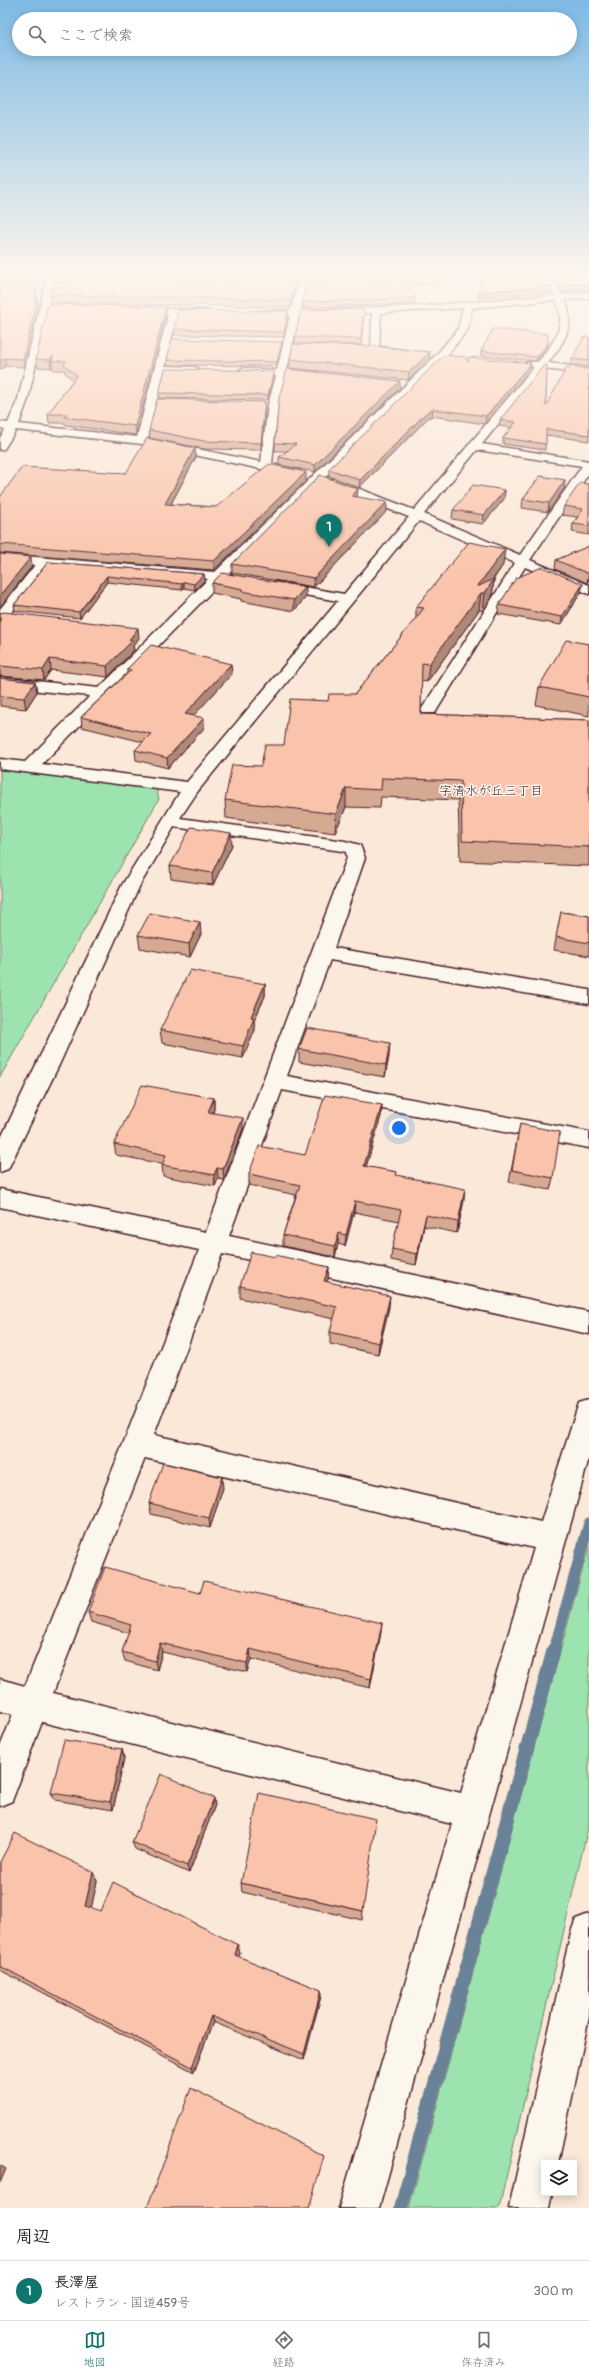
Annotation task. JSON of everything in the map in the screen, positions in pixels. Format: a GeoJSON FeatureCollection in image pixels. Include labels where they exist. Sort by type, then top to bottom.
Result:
{"type":"FeatureCollection","features":[{"type":"Feature","properties":{"kind":"street"},"geometry":{"type":"LineString","coordinates":[[0,447],[12,427],[23,399],[28,375]]}},
{"type":"Feature","properties":{"kind":"street"},"geometry":{"type":"LineString","coordinates":[[142,441],[158,375]]}},
{"type":"Feature","properties":{"kind":"street"},"geometry":{"type":"LineString","coordinates":[[266,466],[269,405],[281,375]]}},
{"type":"Feature","properties":{"kind":"street"},"geometry":{"type":"LineString","coordinates":[[317,375],[328,376]]}},
{"type":"Feature","properties":{"kind":"street"},"geometry":{"type":"LineString","coordinates":[[29,768],[161,633],[421,375]]}},
{"type":"Feature","properties":{"kind":"street"},"geometry":{"type":"LineString","coordinates":[[0,1163],[49,1063],[132,884],[169,820],[191,788],[418,516],[533,375]]}},
{"type":"Feature","properties":{"kind":"street"},"geometry":{"type":"LineString","coordinates":[[396,384],[411,385]]}},
{"type":"Feature","properties":{"kind":"street"},"geometry":{"type":"LineString","coordinates":[[151,402],[166,402]]}},
{"type":"Feature","properties":{"kind":"street"},"geometry":{"type":"LineString","coordinates":[[0,425],[142,441],[319,478],[418,516],[523,560],[589,590]]}},
{"type":"Feature","properties":{"kind":"street"},"geometry":{"type":"LineString","coordinates":[[429,710],[523,560],[589,464],[474,446]]}},
{"type":"Feature","properties":{"kind":"street"},"geometry":{"type":"LineString","coordinates":[[0,558],[219,576],[242,580]]}},
{"type":"Feature","properties":{"kind":"street"},"geometry":{"type":"LineString","coordinates":[[1,617],[45,561]]}},
{"type":"Feature","properties":{"kind":"street"},"geometry":{"type":"LineString","coordinates":[[265,584],[349,599]]}},
{"type":"Feature","properties":{"kind":"street"},"geometry":{"type":"LineString","coordinates":[[1,617],[18,617]]}},
{"type":"Feature","properties":{"kind":"street"},"geometry":{"type":"LineString","coordinates":[[145,632],[161,633]]}},
{"type":"Feature","properties":{"kind":"street"},"geometry":{"type":"LineString","coordinates":[[0,682],[103,693]]}},
{"type":"Feature","properties":{"kind":"street"},"geometry":{"type":"LineString","coordinates":[[0,764],[191,788]]}},
{"type":"Feature","properties":{"kind":"street"},"geometry":{"type":"LineString","coordinates":[[0,1789],[137,1444],[214,1243],[273,1081],[323,952],[356,858],[354,849],[345,846],[200,827],[169,820]]}},
{"type":"Feature","properties":{"kind":"street"},"geometry":{"type":"LineString","coordinates":[[323,952],[589,997]]}},
{"type":"Feature","properties":{"kind":"street"},"geometry":{"type":"LineString","coordinates":[[273,1081],[589,1140]]}},
{"type":"Feature","properties":{"kind":"street"},"geometry":{"type":"LineString","coordinates":[[0,1198],[589,1323]]}},
{"type":"Feature","properties":{"kind":"street"},"geometry":{"type":"LineString","coordinates":[[359,2208],[551,1538],[589,1412]]}},
{"type":"Feature","properties":{"kind":"street"},"geometry":{"type":"LineString","coordinates":[[137,1444],[551,1538]]}},
{"type":"Feature","properties":{"kind":"street"},"geometry":{"type":"LineString","coordinates":[[0,1695],[472,1812]]}},
{"type":"Feature","properties":{"kind":"street"},"geometry":{"type":"LineString","coordinates":[[529,2208],[589,1932]]}},
{"type":"Feature","properties":{"kind":"green space"},"geometry":{"type":"Polygon","coordinates":[[[0,770],[156,788],[159,799],[0,1077],[0,770]]]}},
{"type":"Feature","properties":{"kind":"green space"},"geometry":{"type":"Polygon","coordinates":[[[589,1545],[589,1823],[499,2208],[409,2208],[589,1545]]]}},
{"type":"Feature","properties":{"kind":"building"},"geometry":{"type":"Polygon","coordinates":[[[77,375],[148,375],[135,426],[64,417],[67,414],[48,414],[77,375]]]}},
{"type":"Feature","properties":{"kind":"building"},"geometry":{"type":"Polygon","coordinates":[[[163,375],[273,375],[268,395],[159,393],[163,375]]]}},
{"type":"Feature","properties":{"kind":"building"},"geometry":{"type":"Polygon","coordinates":[[[285,375],[344,375],[400,381],[315,465],[279,457],[296,444],[275,443],[279,398],[285,375]]]}},
{"type":"Feature","properties":{"kind":"building"},"geometry":{"type":"Polygon","coordinates":[[[424,375],[521,375],[486,416],[433,409],[428,411],[360,480],[329,469],[424,375]]]}},
{"type":"Feature","properties":{"kind":"building"},"geometry":{"type":"Polygon","coordinates":[[[536,375],[547,375],[546,406],[563,375],[589,375],[589,435],[546,429],[546,444],[503,438],[516,422],[500,420],[536,375]]]}},
{"type":"Feature","properties":{"kind":"building"},"geometry":{"type":"Polygon","coordinates":[[[157,399],[265,402],[261,443],[204,441],[149,430],[157,399]]]}},
{"type":"Feature","properties":{"kind":"building"},"geometry":{"type":"Polygon","coordinates":[[[147,438],[195,448],[165,504],[216,507],[269,464],[306,472],[214,561],[0,544],[0,497],[22,467],[126,473],[147,438]]]}},
{"type":"Feature","properties":{"kind":"building"},"geometry":{"type":"Polygon","coordinates":[[[320,475],[358,489],[352,496],[387,502],[314,578],[232,564],[320,475]]]}},
{"type":"Feature","properties":{"kind":"building"},"geometry":{"type":"Polygon","coordinates":[[[540,476],[565,480],[549,503],[523,499],[540,476]]]}},
{"type":"Feature","properties":{"kind":"building"},"geometry":{"type":"Polygon","coordinates":[[[580,483],[589,484],[589,526],[573,524],[583,509],[564,506],[580,483]]]}},
{"type":"Feature","properties":{"kind":"building"},"geometry":{"type":"Polygon","coordinates":[[[473,485],[505,490],[484,515],[453,510],[473,485]]]}},
{"type":"Feature","properties":{"kind":"building"},"geometry":{"type":"Polygon","coordinates":[[[469,542],[505,549],[477,587],[494,579],[485,593],[481,593],[429,664],[422,663],[421,714],[589,720],[589,847],[462,841],[461,781],[382,778],[381,790],[346,788],[336,814],[225,800],[232,765],[261,766],[265,745],[284,745],[290,699],[328,701],[329,694],[355,694],[424,608],[416,607],[469,542]]]}},
{"type":"Feature","properties":{"kind":"building"},"geometry":{"type":"Polygon","coordinates":[[[589,546],[589,574],[556,560],[589,546]]]}},
{"type":"Feature","properties":{"kind":"building"},"geometry":{"type":"Polygon","coordinates":[[[0,554],[31,557],[0,595],[0,554]]]}},
{"type":"Feature","properties":{"kind":"building"},"geometry":{"type":"Polygon","coordinates":[[[48,562],[204,574],[194,584],[107,576],[79,612],[14,605],[48,562]]]}},
{"type":"Feature","properties":{"kind":"building"},"geometry":{"type":"Polygon","coordinates":[[[542,567],[583,584],[562,617],[499,605],[516,578],[542,567]]]}},
{"type":"Feature","properties":{"kind":"building"},"geometry":{"type":"Polygon","coordinates":[[[222,573],[306,587],[294,600],[241,591],[243,589],[212,583],[222,573]]]}},
{"type":"Feature","properties":{"kind":"building"},"geometry":{"type":"Polygon","coordinates":[[[4,612],[138,628],[129,640],[133,640],[107,666],[50,659],[43,670],[0,666],[0,613],[4,612]]]}},
{"type":"Feature","properties":{"kind":"building"},"geometry":{"type":"Polygon","coordinates":[[[566,640],[589,644],[589,697],[539,687],[566,640]]]}},
{"type":"Feature","properties":{"kind":"building"},"geometry":{"type":"Polygon","coordinates":[[[151,645],[231,664],[185,714],[204,718],[167,758],[135,750],[151,734],[81,717],[131,670],[127,669],[151,645]]]}},
{"type":"Feature","properties":{"kind":"building"},"geometry":{"type":"Polygon","coordinates":[[[0,678],[35,682],[24,698],[0,696],[0,678]]]}},
{"type":"Feature","properties":{"kind":"building"},"geometry":{"type":"Polygon","coordinates":[[[191,827],[231,833],[212,873],[170,866],[191,827]]]}},
{"type":"Feature","properties":{"kind":"building"},"geometry":{"type":"Polygon","coordinates":[[[561,912],[589,916],[589,943],[556,937],[561,912]]]}},
{"type":"Feature","properties":{"kind":"building"},"geometry":{"type":"Polygon","coordinates":[[[150,913],[200,922],[189,944],[138,935],[150,913]]]}},
{"type":"Feature","properties":{"kind":"building"},"geometry":{"type":"Polygon","coordinates":[[[190,970],[265,984],[251,1017],[254,1018],[243,1046],[160,1030],[190,970]]]}},
{"type":"Feature","properties":{"kind":"building"},"geometry":{"type":"Polygon","coordinates":[[[307,1028],[390,1043],[386,1065],[299,1049],[307,1028]]]}},
{"type":"Feature","properties":{"kind":"building"},"geometry":{"type":"Polygon","coordinates":[[[142,1085],[214,1098],[208,1112],[243,1118],[223,1169],[217,1168],[214,1175],[162,1165],[166,1155],[114,1144],[142,1085]]]}},
{"type":"Feature","properties":{"kind":"building"},"geometry":{"type":"Polygon","coordinates":[[[325,1095],[382,1105],[364,1166],[397,1172],[396,1175],[465,1189],[458,1222],[426,1215],[417,1254],[392,1249],[401,1210],[355,1201],[346,1235],[339,1233],[335,1246],[283,1235],[300,1185],[249,1174],[259,1146],[305,1155],[325,1095]]]}},
{"type":"Feature","properties":{"kind":"building"},"geometry":{"type":"Polygon","coordinates":[[[520,1124],[560,1132],[553,1178],[512,1170],[520,1124]]]}},
{"type":"Feature","properties":{"kind":"building"},"geometry":{"type":"Polygon","coordinates":[[[251,1252],[275,1257],[275,1255],[329,1267],[324,1281],[390,1296],[379,1343],[330,1332],[337,1307],[240,1286],[251,1252]]]}},
{"type":"Feature","properties":{"kind":"building"},"geometry":{"type":"Polygon","coordinates":[[[163,1463],[222,1477],[209,1518],[149,1503],[163,1463]]]}},
{"type":"Feature","properties":{"kind":"building"},"geometry":{"type":"Polygon","coordinates":[[[105,1567],[200,1593],[204,1581],[382,1623],[371,1679],[250,1649],[247,1663],[160,1643],[155,1661],[122,1652],[131,1625],[88,1612],[105,1567]]]}},
{"type":"Feature","properties":{"kind":"building"},"geometry":{"type":"Polygon","coordinates":[[[64,1740],[122,1749],[110,1802],[51,1793],[64,1740]]]}},
{"type":"Feature","properties":{"kind":"building"},"geometry":{"type":"Polygon","coordinates":[[[161,1774],[214,1798],[187,1866],[132,1842],[161,1774]]]}},
{"type":"Feature","properties":{"kind":"building"},"geometry":{"type":"Polygon","coordinates":[[[259,1793],[376,1819],[363,1911],[241,1883],[259,1793]]]}},
{"type":"Feature","properties":{"kind":"building"},"geometry":{"type":"Polygon","coordinates":[[[15,1833],[93,1872],[85,1906],[101,1911],[113,1882],[238,1945],[235,1955],[321,1990],[304,2054],[211,2016],[192,2067],[0,1966],[0,1862],[15,1833]]]}},
{"type":"Feature","properties":{"kind":"building"},"geometry":{"type":"Polygon","coordinates":[[[191,2088],[324,2156],[309,2208],[147,2208],[191,2088]]]}},
{"type":"Feature","properties":{"kind":"waterway"},"geometry":{"type":"LineString","coordinates":[[554,1650],[589,1523]]}},
{"type":"Feature","properties":{"kind":"waterway"},"geometry":{"type":"LineString","coordinates":[[401,2208],[554,1649]]}},
{"type":"Feature","properties":{"kind":"place","name":"長澤屋"},"geometry":{"type":"Point","coordinates":[329,547]}},
{"type":"Feature","properties":{"kind":"district","name":"字清水が丘三丁目"},"geometry":{"type":"Point","coordinates":[491,790]}}]}
